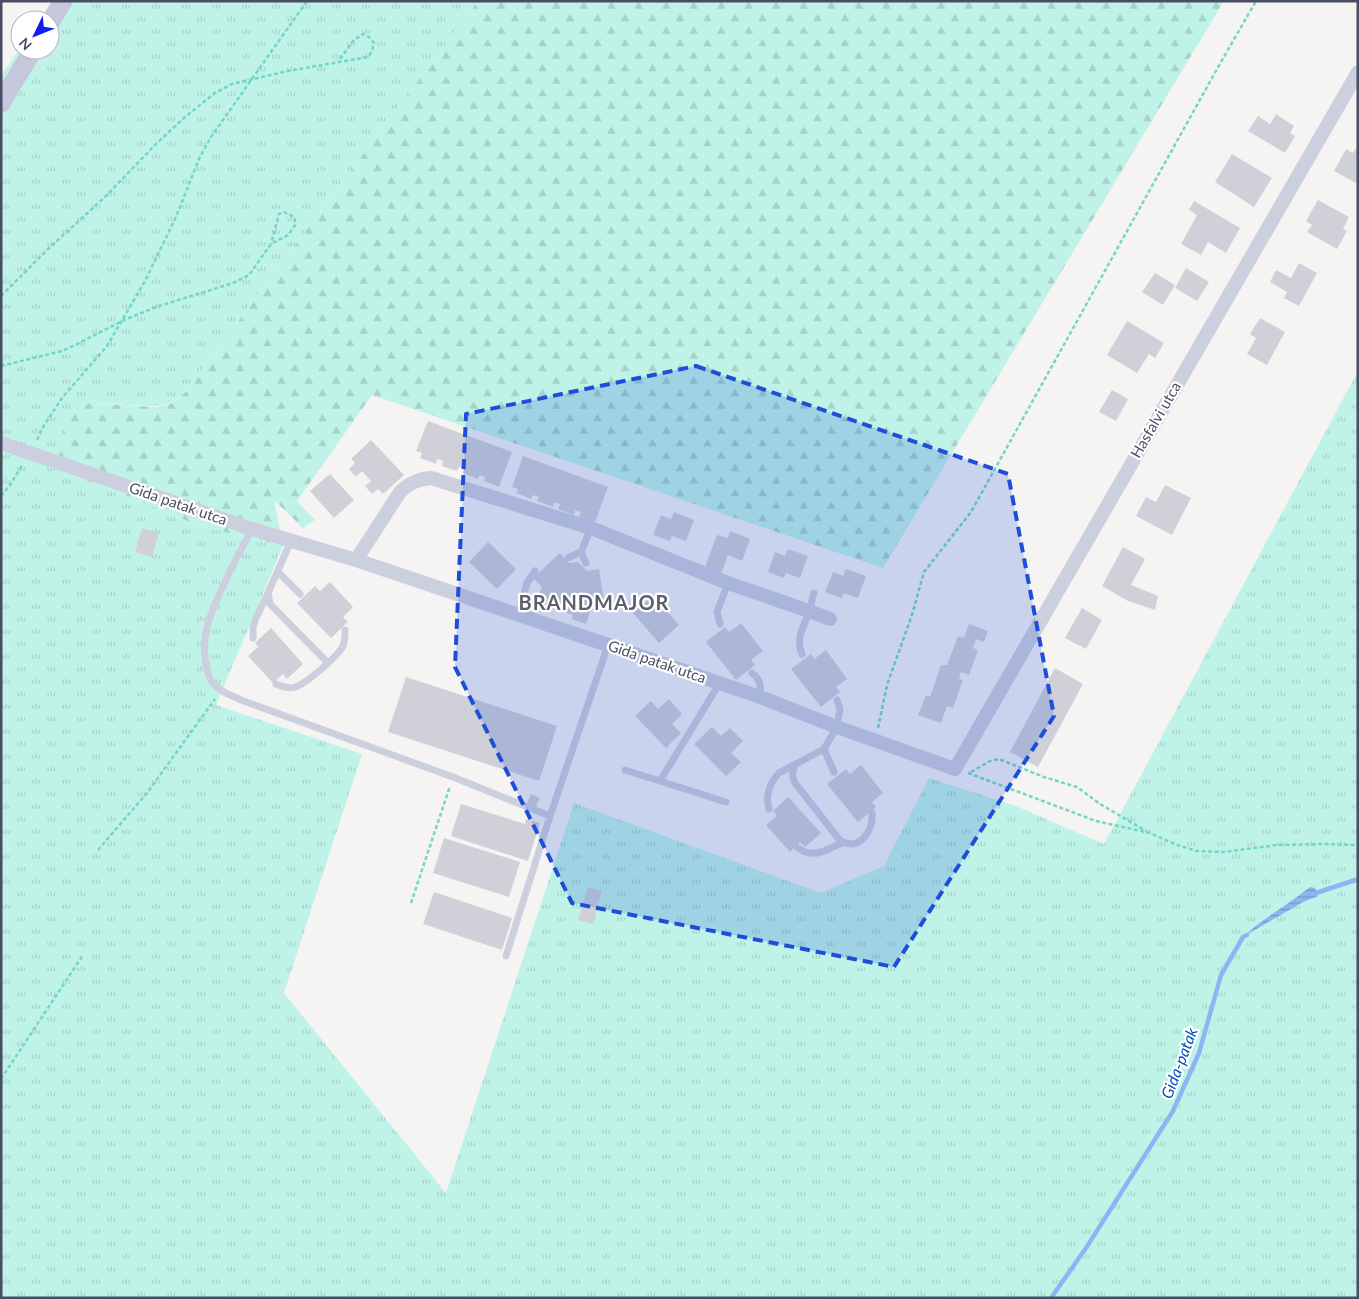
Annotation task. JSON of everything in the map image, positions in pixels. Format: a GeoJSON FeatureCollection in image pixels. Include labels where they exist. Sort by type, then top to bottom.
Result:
{"type":"FeatureCollection","features":[{"type":"Feature","properties":{"kind":"main road"},"geometry":{"type":"LineString","coordinates":[[1,103],[28,60]]}},
{"type":"Feature","properties":{"kind":"street","name":"Hasfalvi utca"},"geometry":{"type":"LineString","coordinates":[[955,769],[1358,72]]}},
{"type":"Feature","properties":{"kind":"street","name":"Gida patak utca"},"geometry":{"type":"LineString","coordinates":[[1,443],[252,529],[356,560],[608,644],[760,697],[955,769]]}},
{"type":"Feature","properties":{"kind":"street"},"geometry":{"type":"LineString","coordinates":[[356,560],[400,492],[409,484],[431,478],[591,528],[728,583],[830,619]]}},
{"type":"Feature","properties":{"kind":"lane"},"geometry":{"type":"LineString","coordinates":[[568,558],[581,552],[591,528]]}},
{"type":"Feature","properties":{"kind":"lane"},"geometry":{"type":"LineString","coordinates":[[252,529],[218,596],[210,614],[206,632],[204,650],[206,665],[210,680],[220,690],[241,700],[453,777],[550,816]]}},
{"type":"Feature","properties":{"kind":"lane"},"geometry":{"type":"LineString","coordinates":[[253,638],[253,626],[291,541]]}},
{"type":"Feature","properties":{"kind":"lane"},"geometry":{"type":"LineString","coordinates":[[581,552],[586,563]]}},
{"type":"Feature","properties":{"kind":"lane"},"geometry":{"type":"LineString","coordinates":[[518,615],[527,583],[535,571]]}},
{"type":"Feature","properties":{"kind":"lane"},"geometry":{"type":"LineString","coordinates":[[278,572],[300,594]]}},
{"type":"Feature","properties":{"kind":"lane"},"geometry":{"type":"LineString","coordinates":[[720,624],[717,612],[728,583]]}},
{"type":"Feature","properties":{"kind":"lane"},"geometry":{"type":"LineString","coordinates":[[268,593],[270,604],[328,663]]}},
{"type":"Feature","properties":{"kind":"lane"},"geometry":{"type":"LineString","coordinates":[[802,654],[799,636],[814,593]]}},
{"type":"Feature","properties":{"kind":"lane"},"geometry":{"type":"LineString","coordinates":[[276,684],[288,688],[299,686],[338,654],[344,643],[345,630]]}},
{"type":"Feature","properties":{"kind":"lane"},"geometry":{"type":"LineString","coordinates":[[506,956],[550,816],[608,644]]}},
{"type":"Feature","properties":{"kind":"lane"},"geometry":{"type":"LineString","coordinates":[[752,672],[759,679],[761,687],[760,697]]}},
{"type":"Feature","properties":{"kind":"lane"},"geometry":{"type":"LineString","coordinates":[[660,781],[719,684]]}},
{"type":"Feature","properties":{"kind":"lane"},"geometry":{"type":"LineString","coordinates":[[769,809],[767,800],[773,780],[779,773],[824,749],[837,727],[840,709],[837,700]]}},
{"type":"Feature","properties":{"kind":"lane"},"geometry":{"type":"LineString","coordinates":[[824,749],[834,772]]}},
{"type":"Feature","properties":{"kind":"lane"},"geometry":{"type":"LineString","coordinates":[[795,766],[792,769],[795,783],[842,843]]}},
{"type":"Feature","properties":{"kind":"lane"},"geometry":{"type":"LineString","coordinates":[[625,770],[726,802]]}},
{"type":"Feature","properties":{"kind":"lane"},"geometry":{"type":"LineString","coordinates":[[798,848],[806,853],[814,854],[842,843],[854,844],[869,831],[872,823],[872,813]]}},
{"type":"Feature","properties":{"kind":"path"},"geometry":{"type":"LineString","coordinates":[[1,496],[10,485],[62,398],[108,346],[145,281],[176,217],[199,159],[211,137],[307,1]]}},
{"type":"Feature","properties":{"kind":"path"},"geometry":{"type":"LineString","coordinates":[[875,740],[887,686],[912,615],[924,572],[971,512],[1256,1]]}},
{"type":"Feature","properties":{"kind":"path"},"geometry":{"type":"LineString","coordinates":[[1,296],[47,250],[105,197],[156,144],[215,93],[232,84],[368,56],[374,43],[363,34],[354,40],[338,62]]}},
{"type":"Feature","properties":{"kind":"path"},"geometry":{"type":"LineString","coordinates":[[1,366],[62,351],[156,306],[233,283],[249,275],[271,244],[278,214],[284,212],[294,217],[296,224],[288,235],[271,244]]}},
{"type":"Feature","properties":{"kind":"path"},"geometry":{"type":"LineString","coordinates":[[98,850],[148,793],[220,690]]}},
{"type":"Feature","properties":{"kind":"path"},"geometry":{"type":"LineString","coordinates":[[969,773],[990,761],[999,759],[1044,777],[1077,787],[1100,804],[1150,833],[1177,845],[1197,851],[1224,852],[1277,845],[1358,845]]}},
{"type":"Feature","properties":{"kind":"path"},"geometry":{"type":"LineString","coordinates":[[955,769],[1096,821],[1150,833]]}},
{"type":"Feature","properties":{"kind":"path"},"geometry":{"type":"LineString","coordinates":[[411,904],[453,777]]}},
{"type":"Feature","properties":{"kind":"path"},"geometry":{"type":"LineString","coordinates":[[1,1079],[83,955]]}},
{"type":"Feature","properties":{"kind":"highlighted area"},"geometry":{"type":"Polygon","coordinates":[[[696,366],[1008,474],[1054,716],[894,967],[572,903],[455,667],[466,414],[696,366]]]}},
{"type":"Feature","properties":{"kind":"green space"},"geometry":{"type":"Polygon","coordinates":[[[52,1],[478,1],[188,389],[174,401],[167,404],[140,406],[91,403],[51,467],[200,526],[283,546],[216,705],[362,754],[284,993],[446,1193],[574,803],[821,893],[884,866],[929,778],[1016,806],[1104,844],[1358,371],[1358,1298],[1,1298],[1,76],[12,60],[60,60],[60,10],[46,10],[52,1]]]}},
{"type":"Feature","properties":{"kind":"green space"},"geometry":{"type":"Polygon","coordinates":[[[478,1],[1224,1],[883,568],[372,395],[297,501],[315,520],[303,528],[274,500],[283,546],[200,526],[51,467],[66,425],[77,407],[91,403],[155,407],[172,403],[187,391],[478,1]]]}},
{"type":"Feature","properties":{"kind":"water"},"geometry":{"type":"Polygon","coordinates":[[[1310,887],[1315,888],[1318,896],[1303,902],[1243,937],[1259,924],[1310,887]]]}},
{"type":"Feature","properties":{"kind":"building"},"geometry":{"type":"Polygon","coordinates":[[[1276,114],[1294,126],[1290,133],[1295,136],[1285,153],[1248,131],[1258,116],[1270,124],[1276,114]]]}},
{"type":"Feature","properties":{"kind":"building"},"geometry":{"type":"Polygon","coordinates":[[[1358,145],[1358,184],[1334,171],[1346,149],[1353,153],[1358,145]]]}},
{"type":"Feature","properties":{"kind":"building"},"geometry":{"type":"Polygon","coordinates":[[[1232,154],[1272,178],[1254,207],[1215,182],[1232,154]]]}},
{"type":"Feature","properties":{"kind":"building"},"geometry":{"type":"Polygon","coordinates":[[[1318,200],[1349,217],[1343,229],[1347,231],[1337,249],[1307,232],[1312,225],[1306,221],[1318,200]]]}},
{"type":"Feature","properties":{"kind":"building"},"geometry":{"type":"Polygon","coordinates":[[[1194,201],[1240,228],[1226,253],[1208,242],[1201,255],[1181,244],[1197,215],[1189,210],[1194,201]]]}},
{"type":"Feature","properties":{"kind":"building"},"geometry":{"type":"Polygon","coordinates":[[[1299,263],[1317,273],[1299,306],[1284,298],[1287,292],[1270,282],[1276,270],[1291,278],[1299,263]]]}},
{"type":"Feature","properties":{"kind":"building"},"geometry":{"type":"Polygon","coordinates":[[[1186,268],[1209,282],[1197,301],[1175,288],[1186,268]]]}},
{"type":"Feature","properties":{"kind":"building"},"geometry":{"type":"Polygon","coordinates":[[[1155,273],[1175,285],[1163,305],[1142,292],[1155,273]]]}},
{"type":"Feature","properties":{"kind":"building"},"geometry":{"type":"Polygon","coordinates":[[[1260,318],[1285,332],[1267,365],[1247,354],[1256,338],[1250,334],[1260,318]]]}},
{"type":"Feature","properties":{"kind":"building"},"geometry":{"type":"Polygon","coordinates":[[[1127,321],[1164,343],[1155,358],[1149,354],[1137,373],[1107,355],[1127,321]]]}},
{"type":"Feature","properties":{"kind":"building"},"geometry":{"type":"Polygon","coordinates":[[[1112,390],[1128,399],[1116,421],[1099,412],[1112,390]]]}},
{"type":"Feature","properties":{"kind":"building"},"geometry":{"type":"Polygon","coordinates":[[[428,421],[512,452],[499,487],[484,481],[485,477],[480,475],[478,479],[463,473],[464,469],[459,467],[457,471],[442,466],[443,461],[437,459],[436,464],[420,458],[422,453],[416,451],[428,421]]]}},
{"type":"Feature","properties":{"kind":"building"},"geometry":{"type":"Polygon","coordinates":[[[371,440],[404,475],[383,494],[378,489],[372,494],[365,486],[371,481],[362,471],[356,477],[349,469],[355,463],[351,459],[371,440]]]}},
{"type":"Feature","properties":{"kind":"building"},"geometry":{"type":"Polygon","coordinates":[[[523,456],[608,487],[595,522],[579,517],[581,512],[575,510],[574,515],[558,509],[560,504],[554,502],[553,507],[537,501],[539,497],[533,495],[531,499],[516,493],[518,489],[512,487],[523,456]]]}},
{"type":"Feature","properties":{"kind":"building"},"geometry":{"type":"Polygon","coordinates":[[[330,474],[354,500],[334,518],[310,491],[330,474]]]}},
{"type":"Feature","properties":{"kind":"building"},"geometry":{"type":"Polygon","coordinates":[[[1165,485],[1191,498],[1172,535],[1136,516],[1146,497],[1156,502],[1165,485]]]}},
{"type":"Feature","properties":{"kind":"building"},"geometry":{"type":"Polygon","coordinates":[[[674,512],[694,520],[686,541],[672,536],[670,541],[653,535],[661,515],[671,519],[674,512]]]}},
{"type":"Feature","properties":{"kind":"building"},"geometry":{"type":"Polygon","coordinates":[[[142,528],[159,533],[152,557],[135,552],[142,528]]]}},
{"type":"Feature","properties":{"kind":"building"},"geometry":{"type":"Polygon","coordinates":[[[730,531],[750,539],[742,561],[728,555],[721,574],[705,567],[717,535],[728,538],[730,531]]]}},
{"type":"Feature","properties":{"kind":"building"},"geometry":{"type":"Polygon","coordinates":[[[488,542],[516,569],[497,589],[469,562],[488,542]]]}},
{"type":"Feature","properties":{"kind":"building"},"geometry":{"type":"Polygon","coordinates":[[[1123,547],[1145,559],[1131,585],[1158,596],[1155,610],[1128,601],[1102,586],[1123,547]]]}},
{"type":"Feature","properties":{"kind":"building"},"geometry":{"type":"Polygon","coordinates":[[[788,549],[808,556],[800,578],[786,573],[784,578],[768,572],[775,552],[785,556],[788,549]]]}},
{"type":"Feature","properties":{"kind":"building"},"geometry":{"type":"Polygon","coordinates":[[[560,553],[568,563],[578,562],[587,571],[599,569],[604,601],[593,603],[586,624],[572,619],[573,615],[551,607],[550,611],[535,606],[542,587],[533,578],[560,553]]]}},
{"type":"Feature","properties":{"kind":"building"},"geometry":{"type":"Polygon","coordinates":[[[846,569],[866,576],[858,598],[844,593],[842,598],[825,592],[833,572],[843,576],[846,569]]]}},
{"type":"Feature","properties":{"kind":"building"},"geometry":{"type":"Polygon","coordinates":[[[330,582],[353,607],[343,617],[348,622],[331,638],[297,603],[315,586],[320,591],[330,582]]]}},
{"type":"Feature","properties":{"kind":"building"},"geometry":{"type":"Polygon","coordinates":[[[653,596],[679,625],[659,643],[633,613],[653,596]]]}},
{"type":"Feature","properties":{"kind":"building"},"geometry":{"type":"Polygon","coordinates":[[[1082,608],[1102,620],[1086,649],[1065,638],[1082,608]]]}},
{"type":"Feature","properties":{"kind":"building"},"geometry":{"type":"Polygon","coordinates":[[[741,623],[763,651],[751,660],[755,665],[736,680],[706,642],[725,627],[729,632],[741,623]]]}},
{"type":"Feature","properties":{"kind":"building"},"geometry":{"type":"Polygon","coordinates":[[[969,624],[988,631],[984,642],[976,639],[973,648],[978,650],[969,675],[961,672],[959,679],[963,680],[953,708],[947,706],[941,723],[918,715],[926,695],[930,697],[941,665],[947,665],[958,636],[964,638],[969,624]]]}},
{"type":"Feature","properties":{"kind":"building"},"geometry":{"type":"Polygon","coordinates":[[[271,628],[303,664],[287,679],[283,674],[273,683],[248,656],[258,647],[255,643],[271,628]]]}},
{"type":"Feature","properties":{"kind":"building"},"geometry":{"type":"Polygon","coordinates":[[[826,650],[847,679],[836,687],[840,692],[821,707],[791,669],[811,654],[814,659],[826,650]]]}},
{"type":"Feature","properties":{"kind":"building"},"geometry":{"type":"Polygon","coordinates":[[[1055,668],[1083,684],[1038,767],[1010,752],[1055,668]]]}},
{"type":"Feature","properties":{"kind":"building"},"geometry":{"type":"Polygon","coordinates":[[[406,677],[557,726],[539,781],[388,732],[406,677]]]}},
{"type":"Feature","properties":{"kind":"building"},"geometry":{"type":"Polygon","coordinates":[[[669,699],[682,714],[672,724],[681,733],[666,748],[635,716],[651,701],[658,709],[669,699]]]}},
{"type":"Feature","properties":{"kind":"building"},"geometry":{"type":"Polygon","coordinates":[[[712,727],[721,736],[730,728],[743,741],[731,753],[741,762],[726,776],[694,744],[712,727]]]}},
{"type":"Feature","properties":{"kind":"building"},"geometry":{"type":"Polygon","coordinates":[[[861,765],[883,793],[872,802],[876,807],[858,822],[827,784],[846,769],[850,774],[861,765]]]}},
{"type":"Feature","properties":{"kind":"building"},"geometry":{"type":"Polygon","coordinates":[[[531,794],[540,798],[536,807],[527,804],[531,794]]]}},
{"type":"Feature","properties":{"kind":"building"},"geometry":{"type":"Polygon","coordinates":[[[788,797],[821,833],[805,847],[800,842],[790,852],[766,825],[777,816],[773,811],[788,797]]]}},
{"type":"Feature","properties":{"kind":"building"},"geometry":{"type":"Polygon","coordinates":[[[461,804],[525,824],[526,819],[540,823],[528,861],[451,836],[461,804]]]}},
{"type":"Feature","properties":{"kind":"building"},"geometry":{"type":"Polygon","coordinates":[[[444,838],[520,862],[509,897],[433,873],[444,838]]]}},
{"type":"Feature","properties":{"kind":"building"},"geometry":{"type":"Polygon","coordinates":[[[588,887],[602,891],[593,924],[578,920],[588,887]]]}},
{"type":"Feature","properties":{"kind":"building"},"geometry":{"type":"Polygon","coordinates":[[[434,892],[512,918],[502,950],[423,924],[434,892]]]}},
{"type":"Feature","properties":{"kind":"waterway","name":"Gida-patak"},"geometry":{"type":"LineString","coordinates":[[1313,894],[1358,879]]}},
{"type":"Feature","properties":{"kind":"waterway","name":"Gida-patak"},"geometry":{"type":"LineString","coordinates":[[1051,1298],[1086,1248],[1173,1111],[1199,1053],[1221,975],[1243,937],[1247,935]]}},
{"type":"Feature","properties":{"kind":"district","name":"BRANDMAJOR"},"geometry":{"type":"Point","coordinates":[594,603]}}]}
